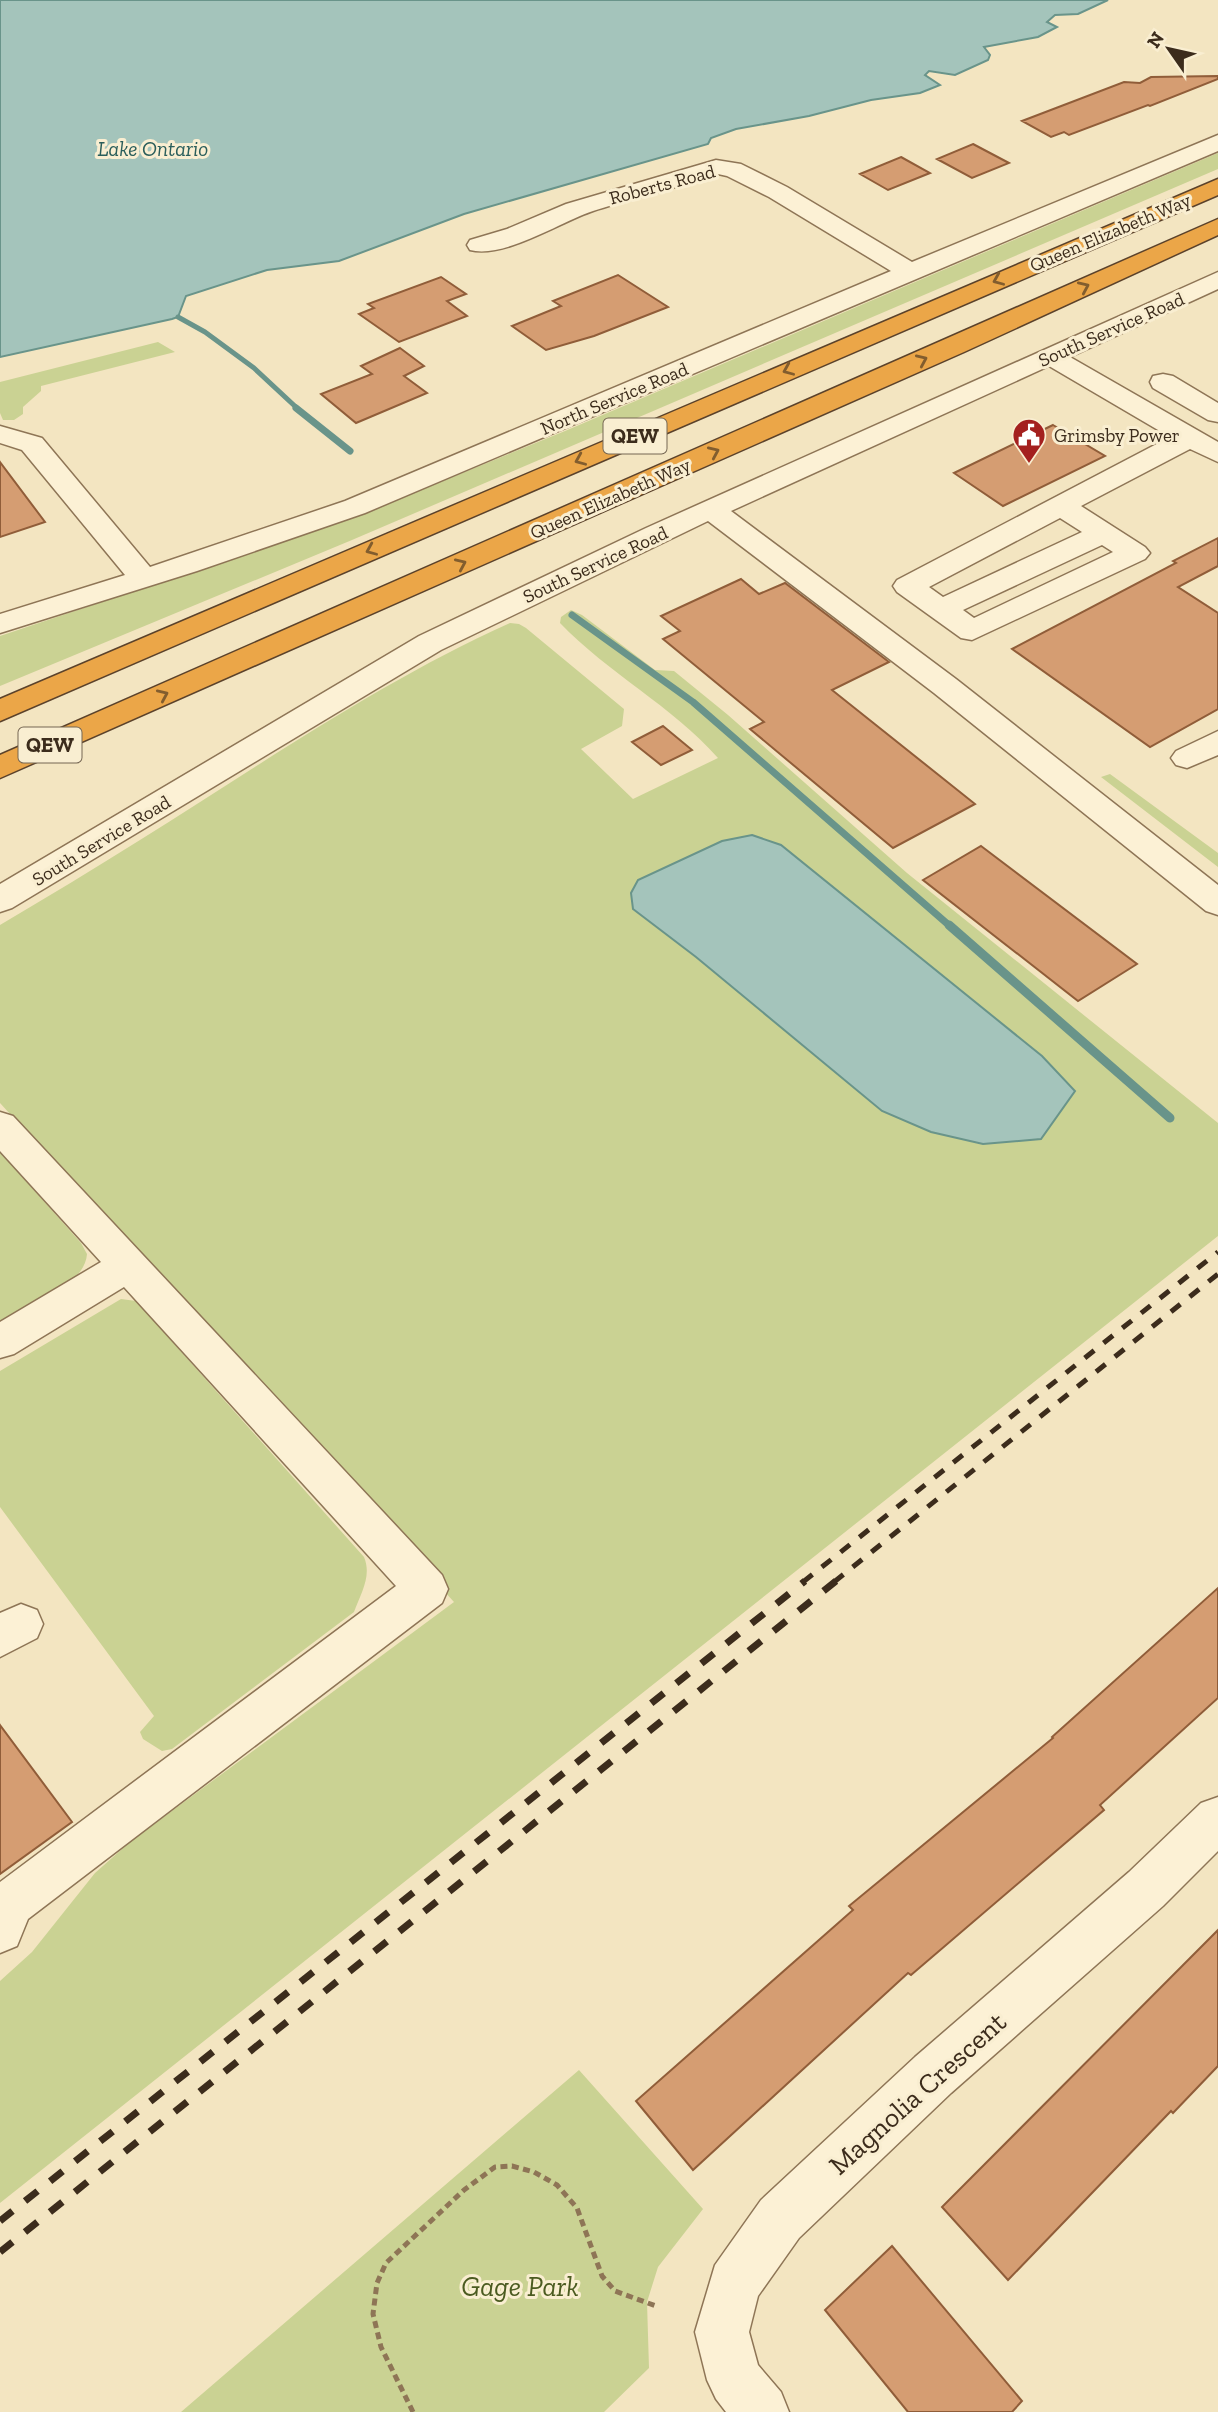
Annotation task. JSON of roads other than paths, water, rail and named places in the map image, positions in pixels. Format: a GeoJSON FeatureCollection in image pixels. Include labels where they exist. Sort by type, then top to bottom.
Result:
{"type":"FeatureCollection","features":[{"type":"Feature","properties":{"kind":"highway","name":"Queen Elizabeth Way"},"geometry":{"type":"LineString","coordinates":[[0,711],[1218,186]]}},
{"type":"Feature","properties":{"kind":"highway","name":"Queen Elizabeth Way"},"geometry":{"type":"LineString","coordinates":[[0,767],[929,357],[1218,226]]}},
{"type":"Feature","properties":{"kind":"highway"},"geometry":{"type":"LineString","coordinates":[[0,792],[26,779],[101,723]]}},
{"type":"Feature","properties":{"kind":"street","name":"North Service Road"},"geometry":{"type":"LineString","coordinates":[[0,624],[144,579],[355,507],[1218,142]]}},
{"type":"Feature","properties":{"kind":"street","name":"Roberts Road"},"geometry":{"type":"LineString","coordinates":[[479,246],[501,242],[546,220],[612,197],[716,167],[733,169],[778,192],[911,272]]}},
{"type":"Feature","properties":{"kind":"street","name":"South Service Road"},"geometry":{"type":"LineString","coordinates":[[0,900],[430,643],[711,510],[1218,280]]}},
{"type":"Feature","properties":{"kind":"street"},"geometry":{"type":"LineString","coordinates":[[1050,356],[1218,454]]}},
{"type":"Feature","properties":{"kind":"street"},"geometry":{"type":"LineString","coordinates":[[1163,382],[1218,414]]}},
{"type":"Feature","properties":{"kind":"street"},"geometry":{"type":"LineString","coordinates":[[0,434],[32,444],[144,579]]}},
{"type":"Feature","properties":{"kind":"street"},"geometry":{"type":"LineString","coordinates":[[1061,506],[1103,533],[941,609],[908,586],[1190,438]]}},
{"type":"Feature","properties":{"kind":"street"},"geometry":{"type":"LineString","coordinates":[[711,510],[944,686],[1218,904]]}},
{"type":"Feature","properties":{"kind":"street"},"geometry":{"type":"LineString","coordinates":[[1187,758],[1218,741]]}},
{"type":"Feature","properties":{"kind":"street"},"geometry":{"type":"LineString","coordinates":[[0,1126],[426,1589],[11,1903],[0,1929]]}},
{"type":"Feature","properties":{"kind":"street"},"geometry":{"type":"LineString","coordinates":[[0,1342],[128,1265]]}},
{"type":"Feature","properties":{"kind":"street","name":"Magnolia Crescent"},"geometry":{"type":"LineString","coordinates":[[761,2412],[735,2379],[722,2332],[734,2284],[780,2219],[933,2075],[1146,1889],[1218,1819]]}},
{"type":"Feature","properties":{"kind":"water","name":"Lake Ontario"},"geometry":{"type":"Polygon","coordinates":[[[0,0],[1108,0],[1078,14],[1055,15],[1047,22],[1057,27],[1038,37],[984,47],[990,55],[988,60],[955,75],[929,71],[925,75],[940,85],[920,93],[871,100],[809,116],[736,129],[711,138],[708,144],[464,214],[339,261],[267,270],[186,296],[178,317],[172,319],[0,357],[0,0]]]}},
{"type":"Feature","properties":{"kind":"water"},"geometry":{"type":"Polygon","coordinates":[[[752,835],[781,845],[1042,1056],[1075,1091],[1041,1139],[983,1144],[931,1132],[882,1111],[696,957],[633,909],[631,893],[638,880],[722,841],[752,835]]]}},
{"type":"Feature","properties":{"kind":"waterway"},"geometry":{"type":"LineString","coordinates":[[178,317],[205,332],[254,368],[298,409]]}},
{"type":"Feature","properties":{"kind":"waterway"},"geometry":{"type":"LineString","coordinates":[[296,408],[350,451]]}},
{"type":"Feature","properties":{"kind":"waterway"},"geometry":{"type":"LineString","coordinates":[[572,615],[693,702],[951,927]]}},
{"type":"Feature","properties":{"kind":"waterway"},"geometry":{"type":"LineString","coordinates":[[949,925],[1170,1118]]}},
{"type":"Feature","properties":{"kind":"railway"},"geometry":{"type":"LineString","coordinates":[[803,1582],[1218,1252]]}},
{"type":"Feature","properties":{"kind":"railway"},"geometry":{"type":"LineString","coordinates":[[834,1582],[1218,1274]]}},
{"type":"Feature","properties":{"kind":"railway"},"geometry":{"type":"LineString","coordinates":[[0,2221],[805,1581]]}},
{"type":"Feature","properties":{"kind":"railway"},"geometry":{"type":"LineString","coordinates":[[0,2252],[836,1581]]}},
{"type":"Feature","properties":{"kind":"place","name":"Grimsby Power"},"geometry":{"type":"Point","coordinates":[1029,465]}},
{"type":"Feature","properties":{"kind":"park label","name":"Gage Park"},"geometry":{"type":"Point","coordinates":[520,2286]}}]}
